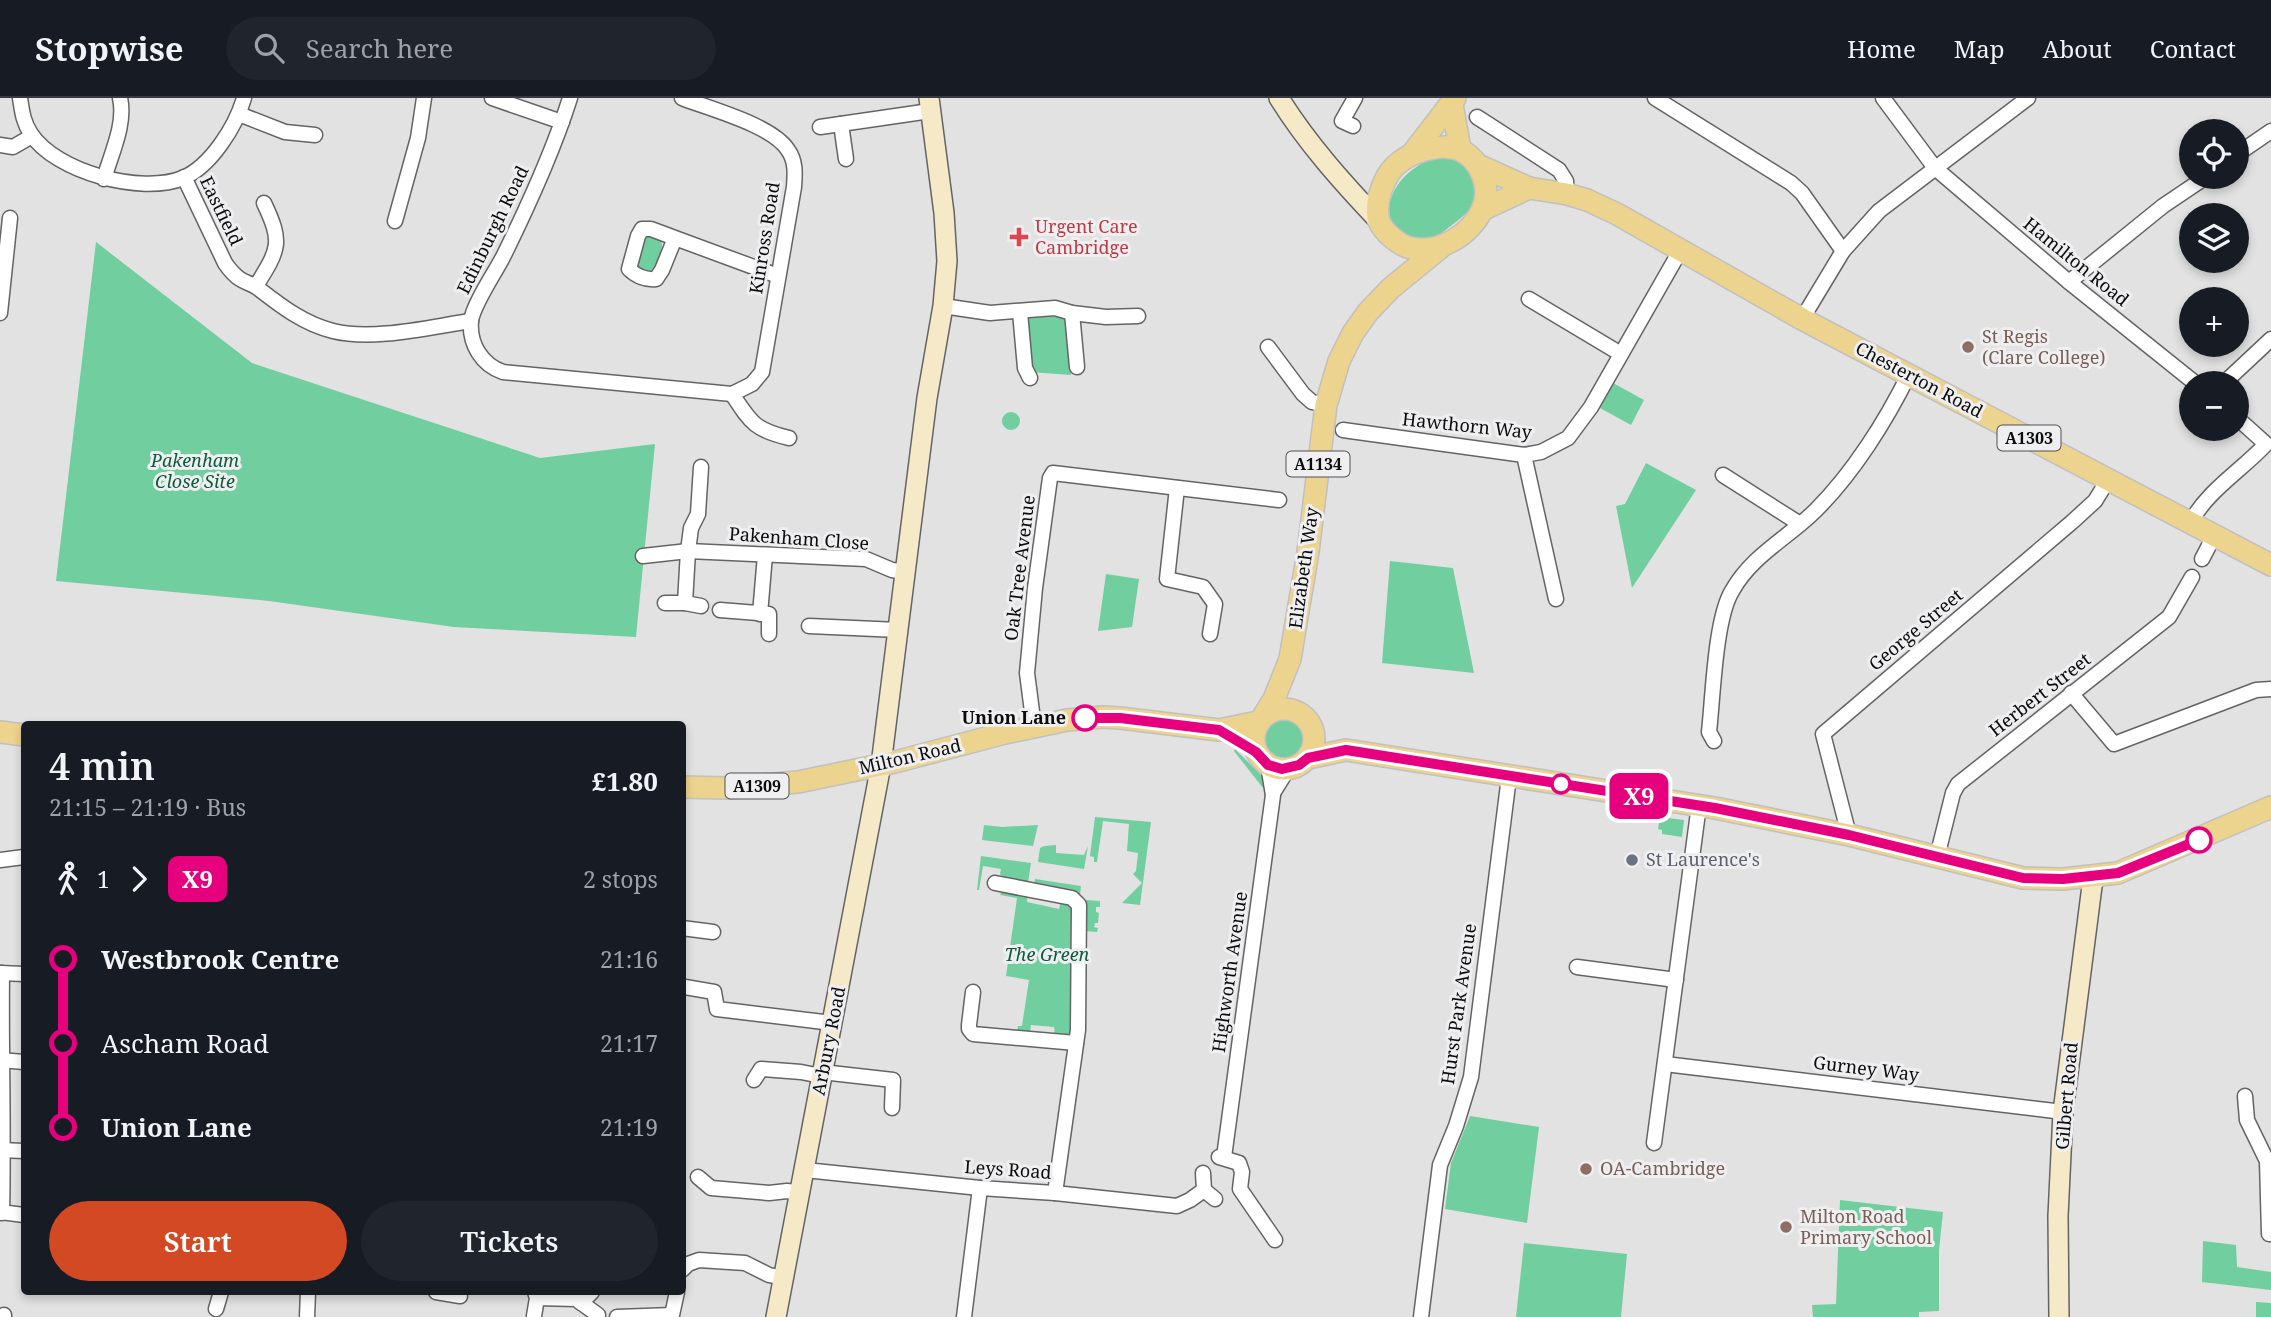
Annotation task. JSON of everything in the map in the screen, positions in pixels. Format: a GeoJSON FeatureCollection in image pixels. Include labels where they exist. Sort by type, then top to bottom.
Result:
{"type":"FeatureCollection","features":[{"type":"Feature","properties":{"kind":"main road"},"geometry":{"type":"LineString","coordinates":[[1454,101],[1460,149]]}},
{"type":"Feature","properties":{"kind":"main road"},"geometry":{"type":"LineString","coordinates":[[1410,156],[1454,101]]}},
{"type":"Feature","properties":{"kind":"main road"},"geometry":{"type":"LineString","coordinates":[[1482,210],[1487,188],[1478,165],[1460,149],[1430,148],[1395,166],[1384,181],[1379,202],[1379,221],[1397,241],[1409,248],[1440,248],[1457,239],[1482,210],[1529,188]]}},
{"type":"Feature","properties":{"kind":"main road","name":"Chesterton Road"},"geometry":{"type":"LineString","coordinates":[[1478,165],[1529,188],[1567,194],[1617,214],[1802,319],[2271,565]]}},
{"type":"Feature","properties":{"kind":"main road"},"geometry":{"type":"LineString","coordinates":[[1391,288],[1397,241]]}},
{"type":"Feature","properties":{"kind":"main road","name":"Elizabeth Way"},"geometry":{"type":"LineString","coordinates":[[1261,719],[1274,699],[1290,659],[1308,552],[1326,405],[1339,361],[1353,333],[1368,312],[1391,288],[1440,248]]}},
{"type":"Feature","properties":{"kind":"main road","name":"Elizabeth Way"},"geometry":{"type":"LineString","coordinates":[[1290,659],[1293,690],[1300,713]]}},
{"type":"Feature","properties":{"kind":"main road"},"geometry":{"type":"LineString","coordinates":[[1261,719],[1272,710],[1285,708],[1300,713]]}},
{"type":"Feature","properties":{"kind":"main road","name":"A1134"},"geometry":{"type":"LineString","coordinates":[[1300,713],[1310,722],[1314,731],[1346,750]]}},
{"type":"Feature","properties":{"kind":"main road","name":"Milton Road"},"geometry":{"type":"LineString","coordinates":[[686,787],[727,788],[786,783],[881,765],[1067,719],[1102,717],[1219,730],[1261,719]]}},
{"type":"Feature","properties":{"kind":"main road","name":"A1134"},"geometry":{"type":"LineString","coordinates":[[1261,719],[1254,733],[1271,762],[1299,765],[1308,758],[1346,750],[1699,806],[1849,835],[2023,878],[2056,879],[2118,873],[2271,807]]}},
{"type":"Feature","properties":{"kind":"main road","name":"Milton Road"},"geometry":{"type":"LineString","coordinates":[[1219,730],[1271,762]]}},
{"type":"Feature","properties":{"kind":"main road"},"geometry":{"type":"LineString","coordinates":[[1308,758],[1314,743],[1314,731]]}},
{"type":"Feature","properties":{"kind":"main road"},"geometry":{"type":"LineString","coordinates":[[0,732],[21,735]]}},
{"type":"Feature","properties":{"kind":"street","name":"Eastfield"},"geometry":{"type":"LineString","coordinates":[[20,98],[22,118],[32,136],[60,160],[104,179],[135,184],[156,184],[184,177],[202,165],[222,143],[239,114],[244,98]]}},
{"type":"Feature","properties":{"kind":"street"},"geometry":{"type":"LineString","coordinates":[[104,179],[120,125],[120,98]]}},
{"type":"Feature","properties":{"kind":"street"},"geometry":{"type":"LineString","coordinates":[[395,221],[398,193],[418,138],[424,98]]}},
{"type":"Feature","properties":{"kind":"street"},"geometry":{"type":"LineString","coordinates":[[492,98],[562,122]]}},
{"type":"Feature","properties":{"kind":"street","name":"Edinburgh Road"},"geometry":{"type":"LineString","coordinates":[[256,286],[275,302],[302,318],[330,330],[350,334],[376,335],[471,321],[475,308],[538,186],[570,98]]}},
{"type":"Feature","properties":{"kind":"street","name":"Kinross Road"},"geometry":{"type":"LineString","coordinates":[[682,98],[776,135],[789,150],[795,165],[794,187],[762,372],[752,384],[732,394]]}},
{"type":"Feature","properties":{"kind":"street"},"geometry":{"type":"LineString","coordinates":[[1279,98],[1294,123],[1342,182],[1379,221]]}},
{"type":"Feature","properties":{"kind":"street"},"geometry":{"type":"LineString","coordinates":[[1353,126],[1342,121],[1355,98]]}},
{"type":"Feature","properties":{"kind":"street"},"geometry":{"type":"LineString","coordinates":[[1655,98],[1791,183],[1843,251]]}},
{"type":"Feature","properties":{"kind":"street","name":"Hamilton Road"},"geometry":{"type":"LineString","coordinates":[[1883,98],[1934,169],[2180,371]]}},
{"type":"Feature","properties":{"kind":"street"},"geometry":{"type":"LineString","coordinates":[[1802,319],[1843,251],[1879,211],[2028,98]]}},
{"type":"Feature","properties":{"kind":"street"},"geometry":{"type":"LineString","coordinates":[[820,127],[929,105],[944,213],[947,261],[943,306],[927,398],[881,765]]}},
{"type":"Feature","properties":{"kind":"street"},"geometry":{"type":"LineString","coordinates":[[239,114],[285,132],[314,135]]}},
{"type":"Feature","properties":{"kind":"street"},"geometry":{"type":"LineString","coordinates":[[1477,117],[1559,170],[1566,181],[1567,194]]}},
{"type":"Feature","properties":{"kind":"street"},"geometry":{"type":"LineString","coordinates":[[841,124],[846,159]]}},
{"type":"Feature","properties":{"kind":"street"},"geometry":{"type":"LineString","coordinates":[[2249,146],[2271,131]]}},
{"type":"Feature","properties":{"kind":"street"},"geometry":{"type":"LineString","coordinates":[[0,145],[13,147],[32,136]]}},
{"type":"Feature","properties":{"kind":"street","name":"Eastfield"},"geometry":{"type":"LineString","coordinates":[[184,177],[225,263],[240,280],[256,286]]}},
{"type":"Feature","properties":{"kind":"street"},"geometry":{"type":"LineString","coordinates":[[1342,182],[1360,185],[1384,181]]}},
{"type":"Feature","properties":{"kind":"street"},"geometry":{"type":"LineString","coordinates":[[2069,282],[2163,206],[2188,189]]}},
{"type":"Feature","properties":{"kind":"street"},"geometry":{"type":"LineString","coordinates":[[256,286],[277,244],[277,232],[264,203]]}},
{"type":"Feature","properties":{"kind":"street"},"geometry":{"type":"LineString","coordinates":[[0,313],[10,218]]}},
{"type":"Feature","properties":{"kind":"street"},"geometry":{"type":"LineString","coordinates":[[675,238],[778,276]]}},
{"type":"Feature","properties":{"kind":"street","name":"Hawthorn Way"},"geometry":{"type":"LineString","coordinates":[[1343,430],[1524,455],[1541,452],[1568,438],[1591,407],[1680,251]]}},
{"type":"Feature","properties":{"kind":"street"},"geometry":{"type":"LineString","coordinates":[[1529,299],[1621,354]]}},
{"type":"Feature","properties":{"kind":"street"},"geometry":{"type":"LineString","coordinates":[[943,306],[990,313],[1055,308],[1106,317],[1138,316]]}},
{"type":"Feature","properties":{"kind":"street"},"geometry":{"type":"LineString","coordinates":[[1020,312],[1025,368],[1030,378]]}},
{"type":"Feature","properties":{"kind":"street"},"geometry":{"type":"LineString","coordinates":[[1072,313],[1077,367]]}},
{"type":"Feature","properties":{"kind":"street"},"geometry":{"type":"LineString","coordinates":[[471,321],[479,356],[492,368],[503,372],[732,394],[745,415],[758,428],[789,438]]}},
{"type":"Feature","properties":{"kind":"street"},"geometry":{"type":"LineString","coordinates":[[2237,371],[2271,339]]}},
{"type":"Feature","properties":{"kind":"street"},"geometry":{"type":"LineString","coordinates":[[1268,347],[1303,394],[1312,402],[1326,405]]}},
{"type":"Feature","properties":{"kind":"street"},"geometry":{"type":"LineString","coordinates":[[1713,741],[1709,732],[1721,624],[1731,592],[1747,570],[1769,548],[1823,502],[1856,461],[1896,400],[1909,374]]}},
{"type":"Feature","properties":{"kind":"street"},"geometry":{"type":"LineString","coordinates":[[2190,523],[2209,496],[2266,444],[2249,429]]}},
{"type":"Feature","properties":{"kind":"street"},"geometry":{"type":"LineString","coordinates":[[1524,455],[1556,599]]}},
{"type":"Feature","properties":{"kind":"street"},"geometry":{"type":"LineString","coordinates":[[685,603],[688,551],[691,528],[698,514],[701,467]]}},
{"type":"Feature","properties":{"kind":"street","name":"Oak Tree Avenue"},"geometry":{"type":"LineString","coordinates":[[1034,727],[1027,673],[1035,588],[1050,478],[1053,473],[1279,500]]}},
{"type":"Feature","properties":{"kind":"street"},"geometry":{"type":"LineString","coordinates":[[1723,475],[1800,524]]}},
{"type":"Feature","properties":{"kind":"street","name":"George Street"},"geometry":{"type":"LineString","coordinates":[[1849,835],[1823,734],[2080,515],[2095,501],[2108,480]]}},
{"type":"Feature","properties":{"kind":"street"},"geometry":{"type":"LineString","coordinates":[[1177,488],[1167,579],[1203,587],[1215,604],[1210,634]]}},
{"type":"Feature","properties":{"kind":"street"},"geometry":{"type":"LineString","coordinates":[[2202,559],[2214,536]]}},
{"type":"Feature","properties":{"kind":"street","name":"Pakenham Close"},"geometry":{"type":"LineString","coordinates":[[643,556],[688,551],[866,559],[892,570],[905,572]]}},
{"type":"Feature","properties":{"kind":"street"},"geometry":{"type":"LineString","coordinates":[[760,614],[765,555]]}},
{"type":"Feature","properties":{"kind":"street","name":"Herbert Street"},"geometry":{"type":"LineString","coordinates":[[1937,857],[1953,793],[1958,785],[2169,617],[2192,577]]}},
{"type":"Feature","properties":{"kind":"street"},"geometry":{"type":"LineString","coordinates":[[665,603],[701,606]]}},
{"type":"Feature","properties":{"kind":"street"},"geometry":{"type":"LineString","coordinates":[[720,610],[769,614],[769,634]]}},
{"type":"Feature","properties":{"kind":"street"},"geometry":{"type":"LineString","coordinates":[[809,626],[898,630]]}},
{"type":"Feature","properties":{"kind":"street"},"geometry":{"type":"LineString","coordinates":[[2071,693],[2114,744],[2256,690],[2271,689]]}},
{"type":"Feature","properties":{"kind":"street","name":"Highworth Avenue"},"geometry":{"type":"LineString","coordinates":[[1271,762],[1273,793],[1222,1157],[1239,1163],[1242,1172],[1240,1189],[1275,1240]]}},
{"type":"Feature","properties":{"kind":"street","name":"Arbury Road"},"geometry":{"type":"LineString","coordinates":[[776,1317],[881,765]]}},
{"type":"Feature","properties":{"kind":"street","name":"Hurst Park Avenue"},"geometry":{"type":"LineString","coordinates":[[1421,1317],[1440,1165],[1456,1126],[1471,1077],[1509,777]]}},
{"type":"Feature","properties":{"kind":"street"},"geometry":{"type":"LineString","coordinates":[[1654,1143],[1699,806]]}},
{"type":"Feature","properties":{"kind":"street"},"geometry":{"type":"LineString","coordinates":[[0,860],[21,857]]}},
{"type":"Feature","properties":{"kind":"street","name":"Gilbert Road"},"geometry":{"type":"LineString","coordinates":[[2059,1317],[2058,1216],[2063,1112],[2095,876]]}},
{"type":"Feature","properties":{"kind":"street"},"geometry":{"type":"LineString","coordinates":[[995,883],[1072,898],[1078,903],[1080,938],[1076,1043],[1055,1193]]}},
{"type":"Feature","properties":{"kind":"street"},"geometry":{"type":"LineString","coordinates":[[686,929],[713,932]]}},
{"type":"Feature","properties":{"kind":"street"},"geometry":{"type":"LineString","coordinates":[[1577,967],[1676,980]]}},
{"type":"Feature","properties":{"kind":"street"},"geometry":{"type":"LineString","coordinates":[[21,974],[1,973],[0,1060],[1,1212],[21,1215]]}},
{"type":"Feature","properties":{"kind":"street"},"geometry":{"type":"LineString","coordinates":[[686,987],[713,992],[717,1009],[832,1023]]}},
{"type":"Feature","properties":{"kind":"street"},"geometry":{"type":"LineString","coordinates":[[973,992],[969,1029],[973,1034],[1076,1043]]}},
{"type":"Feature","properties":{"kind":"street"},"geometry":{"type":"LineString","coordinates":[[0,1060],[21,1062]]}},
{"type":"Feature","properties":{"kind":"street","name":"Gurney Way"},"geometry":{"type":"LineString","coordinates":[[1665,1064],[2063,1112]]}},
{"type":"Feature","properties":{"kind":"street"},"geometry":{"type":"LineString","coordinates":[[754,1080],[761,1069],[893,1080],[892,1108]]}},
{"type":"Feature","properties":{"kind":"street"},"geometry":{"type":"LineString","coordinates":[[2245,1096],[2247,1120],[2269,1161],[2271,1234]]}},
{"type":"Feature","properties":{"kind":"street"},"geometry":{"type":"LineString","coordinates":[[2,1150],[21,1151]]}},
{"type":"Feature","properties":{"kind":"street","name":"Leys Road"},"geometry":{"type":"LineString","coordinates":[[805,1170],[1177,1206],[1210,1194],[1203,1173]]}},
{"type":"Feature","properties":{"kind":"street"},"geometry":{"type":"LineString","coordinates":[[698,1177],[711,1188],[800,1193]]}},
{"type":"Feature","properties":{"kind":"street"},"geometry":{"type":"LineString","coordinates":[[964,1317],[980,1188]]}},
{"type":"Feature","properties":{"kind":"street"},"geometry":{"type":"LineString","coordinates":[[686,1266],[699,1260],[745,1263],[769,1275],[784,1278]]}},
{"type":"Feature","properties":{"kind":"street"},"geometry":{"type":"LineString","coordinates":[[216,1309],[220,1295]]}},
{"type":"Feature","properties":{"kind":"street"},"geometry":{"type":"LineString","coordinates":[[307,1317],[308,1295]]}},
{"type":"Feature","properties":{"kind":"street"},"geometry":{"type":"LineString","coordinates":[[454,1295],[460,1296]]}},
{"type":"Feature","properties":{"kind":"street"},"geometry":{"type":"LineString","coordinates":[[534,1316],[536,1295],[576,1299],[598,1315]]}},
{"type":"Feature","properties":{"kind":"street"},"geometry":{"type":"LineString","coordinates":[[581,1303],[589,1295]]}},
{"type":"Feature","properties":{"kind":"street"},"geometry":{"type":"LineString","coordinates":[[617,1317],[672,1315],[676,1295]]}},
{"type":"Feature","properties":{"kind":"green space"},"geometry":{"type":"Polygon","coordinates":[[[1445,155],[1458,158],[1479,182],[1474,202],[1464,216],[1435,237],[1423,240],[1408,236],[1398,229],[1389,213],[1393,194],[1412,170],[1428,160],[1445,155]]]}},
{"type":"Feature","properties":{"kind":"green space"},"geometry":{"type":"Polygon","coordinates":[[[646,234],[661,239],[662,243],[658,261],[649,272],[634,267],[646,234]]]}},
{"type":"Feature","properties":{"kind":"green space","name":"Pakenham Close Site"},"geometry":{"type":"Polygon","coordinates":[[[96,242],[252,363],[540,458],[655,444],[636,637],[454,627],[269,601],[56,581],[96,242]]]}},
{"type":"Feature","properties":{"kind":"green space"},"geometry":{"type":"Polygon","coordinates":[[[1066,316],[1071,375],[1029,372],[1024,318],[1066,316]]]}},
{"type":"Feature","properties":{"kind":"green space"},"geometry":{"type":"Polygon","coordinates":[[[1613,383],[1644,400],[1631,425],[1600,408],[1613,383]]]}},
{"type":"Feature","properties":{"kind":"green space"},"geometry":{"type":"Polygon","coordinates":[[[1011,412],[1017,415],[1020,421],[1017,427],[1011,430],[1005,427],[1002,421],[1005,415],[1011,412]]]}},
{"type":"Feature","properties":{"kind":"green space"},"geometry":{"type":"Polygon","coordinates":[[[1646,463],[1696,490],[1632,588],[1616,506],[1625,504],[1646,463]]]}},
{"type":"Feature","properties":{"kind":"green space"},"geometry":{"type":"Polygon","coordinates":[[[1390,561],[1453,568],[1474,673],[1382,663],[1390,561]]]}},
{"type":"Feature","properties":{"kind":"green space"},"geometry":{"type":"Polygon","coordinates":[[[1106,574],[1139,579],[1132,627],[1098,631],[1106,574]]]}},
{"type":"Feature","properties":{"kind":"green space"},"geometry":{"type":"Polygon","coordinates":[[[1284,715],[1300,722],[1307,738],[1300,754],[1284,761],[1268,754],[1261,738],[1268,722],[1284,715]]]}},
{"type":"Feature","properties":{"kind":"green space"},"geometry":{"type":"Polygon","coordinates":[[[1235,749],[1263,777],[1266,789],[1234,751],[1235,749]]]}},
{"type":"Feature","properties":{"kind":"green space"},"geometry":{"type":"Polygon","coordinates":[[[1095,817],[1151,822],[1140,905],[1122,903],[1142,883],[1133,874],[1136,871],[1138,853],[1127,851],[1129,824],[1103,821],[1097,862],[1094,862],[1094,857],[1090,856],[1095,817]]]}},
{"type":"Feature","properties":{"kind":"green space"},"geometry":{"type":"Polygon","coordinates":[[[1660,817],[1684,820],[1682,837],[1662,834],[1662,830],[1658,829],[1660,817]]]}},
{"type":"Feature","properties":{"kind":"green space"},"geometry":{"type":"Polygon","coordinates":[[[984,825],[1038,825],[1033,846],[982,840],[984,825]]]}},
{"type":"Feature","properties":{"kind":"green space"},"geometry":{"type":"Polygon","coordinates":[[[1056,845],[1056,853],[1084,855],[1088,846],[1084,869],[1038,862],[1040,848],[1056,845]]]}},
{"type":"Feature","properties":{"kind":"green space"},"geometry":{"type":"Polygon","coordinates":[[[981,856],[1031,863],[1028,883],[1005,879],[1000,874],[1001,869],[983,866],[977,890],[981,856]]]}},
{"type":"Feature","properties":{"kind":"green space"},"geometry":{"type":"Polygon","coordinates":[[[1035,879],[1081,886],[1080,895],[1034,884],[1035,879]]]}},
{"type":"Feature","properties":{"kind":"green space","name":"The Green"},"geometry":{"type":"Polygon","coordinates":[[[1002,891],[1028,894],[1027,902],[1059,909],[1061,901],[1073,907],[1071,1031],[1068,1035],[1055,1035],[1054,1027],[1031,1025],[1030,1032],[1017,1032],[1018,1026],[1022,1026],[1029,980],[1006,976],[1017,898],[1000,895],[1002,891]]]}},
{"type":"Feature","properties":{"kind":"green space"},"geometry":{"type":"Polygon","coordinates":[[[1084,901],[1100,901],[1100,907],[1096,907],[1096,912],[1099,913],[1098,923],[1095,923],[1094,927],[1098,928],[1097,932],[1084,931],[1084,901]]]}},
{"type":"Feature","properties":{"kind":"green space"},"geometry":{"type":"Polygon","coordinates":[[[1470,1116],[1539,1127],[1527,1223],[1445,1209],[1451,1163],[1470,1116]]]}},
{"type":"Feature","properties":{"kind":"green space"},"geometry":{"type":"Polygon","coordinates":[[[1840,1200],[1943,1212],[1939,1250],[1939,1311],[1919,1312],[1919,1317],[1813,1317],[1812,1305],[1836,1304],[1840,1200]]]}},
{"type":"Feature","properties":{"kind":"green space"},"geometry":{"type":"Polygon","coordinates":[[[2203,1241],[2236,1245],[2237,1267],[2271,1272],[2271,1290],[2202,1282],[2203,1241]]]}},
{"type":"Feature","properties":{"kind":"green space"},"geometry":{"type":"Polygon","coordinates":[[[1524,1243],[1627,1254],[1621,1317],[1516,1317],[1524,1243]]]}},
{"type":"Feature","properties":{"kind":"green space"},"geometry":{"type":"Polygon","coordinates":[[[2256,1302],[2271,1303],[2271,1317],[2256,1317],[2256,1302]]]}},
{"type":"Feature","properties":{"kind":"bus line","name":"X9"},"geometry":{"type":"LineString","coordinates":[[1085,718],[1120,718],[1219,730],[1256,752],[1268,765],[1282,769],[1293,768],[1308,758],[1346,750],[1715,808],[1849,835],[2023,878],[2063,879],[2118,873],[2199,840]]}},
{"type":"Feature","properties":{"kind":"place","name":"Urgent Care Cambridge"},"geometry":{"type":"Point","coordinates":[1019,237]}},
{"type":"Feature","properties":{"kind":"place","name":"St Regis (Clare College)"},"geometry":{"type":"Point","coordinates":[1968,347]}},
{"type":"Feature","properties":{"kind":"place","name":"Union Lane"},"geometry":{"type":"Point","coordinates":[1085,718]}},
{"type":"Feature","properties":{"kind":"place","name":"St Laurence's"},"geometry":{"type":"Point","coordinates":[1632,860]}},
{"type":"Feature","properties":{"kind":"place","name":"OA-Cambridge"},"geometry":{"type":"Point","coordinates":[1586,1169]}},
{"type":"Feature","properties":{"kind":"place","name":"Milton Road Primary School"},"geometry":{"type":"Point","coordinates":[1786,1227]}}]}
